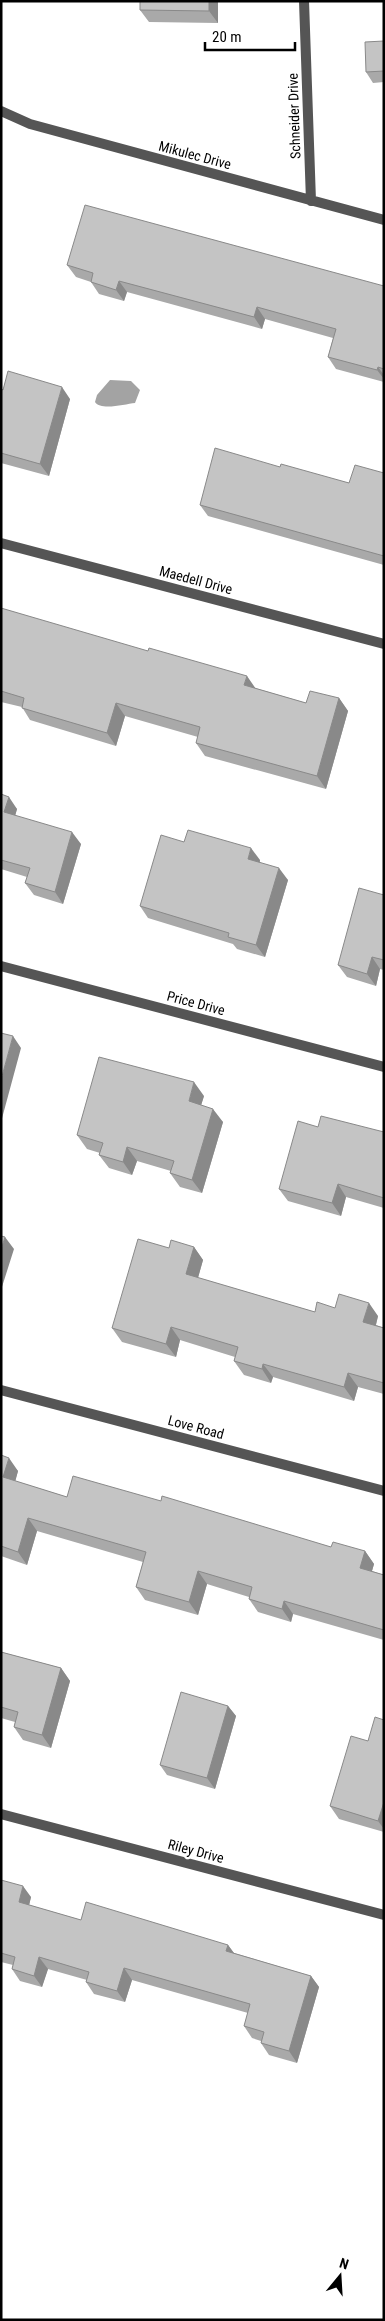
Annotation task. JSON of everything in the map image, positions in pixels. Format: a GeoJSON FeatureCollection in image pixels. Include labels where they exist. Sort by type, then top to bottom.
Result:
{"type":"FeatureCollection","features":[{"type":"Feature","properties":{"kind":"street","name":"Schneider Drive"},"geometry":{"type":"LineString","coordinates":[[304,1],[311,200]]}},
{"type":"Feature","properties":{"kind":"street","name":"Mikulec Drive"},"geometry":{"type":"LineString","coordinates":[[1,111],[30,124],[384,220]]}},
{"type":"Feature","properties":{"kind":"street","name":"Maedell Drive"},"geometry":{"type":"LineString","coordinates":[[1,543],[384,644]]}},
{"type":"Feature","properties":{"kind":"street","name":"Price Drive"},"geometry":{"type":"LineString","coordinates":[[1,966],[384,1067]]}},
{"type":"Feature","properties":{"kind":"street","name":"Love Road"},"geometry":{"type":"LineString","coordinates":[[1,1390],[384,1491]]}},
{"type":"Feature","properties":{"kind":"street","name":"Riley Drive"},"geometry":{"type":"LineString","coordinates":[[1,1814],[384,1915]]}},
{"type":"Feature","properties":{"kind":"shaded area"},"geometry":{"type":"Polygon","coordinates":[[[110,380],[131,381],[140,390],[135,403],[108,407],[98,405],[95,402],[97,395],[110,380]]]}},
{"type":"Feature","properties":{"kind":"building"},"geometry":{"type":"Polygon","coordinates":[[[140,1],[209,1],[209,11],[140,10],[140,1]]]}},
{"type":"Feature","properties":{"kind":"building"},"geometry":{"type":"Polygon","coordinates":[[[384,41],[384,71],[366,72],[365,42],[384,41]]]}},
{"type":"Feature","properties":{"kind":"building"},"geometry":{"type":"Polygon","coordinates":[[[85,205],[384,286],[384,369],[378,367],[377,370],[328,357],[336,329],[257,307],[254,317],[119,281],[116,290],[91,282],[93,273],[67,265],[85,205]]]}},
{"type":"Feature","properties":{"kind":"building"},"geometry":{"type":"Polygon","coordinates":[[[8,371],[62,387],[40,464],[1,453],[1,389],[3,390],[8,371]]]}},
{"type":"Feature","properties":{"kind":"building"},"geometry":{"type":"Polygon","coordinates":[[[215,448],[280,467],[281,464],[349,483],[355,465],[384,473],[384,556],[200,505],[215,448]]]}},
{"type":"Feature","properties":{"kind":"building"},"geometry":{"type":"Polygon","coordinates":[[[1,608],[148,651],[149,648],[247,676],[244,685],[306,703],[310,691],[339,698],[317,776],[196,743],[200,727],[116,703],[107,733],[22,708],[24,698],[1,691],[1,608]]]}},
{"type":"Feature","properties":{"kind":"building"},"geometry":{"type":"Polygon","coordinates":[[[1,794],[9,797],[4,812],[72,832],[55,892],[25,883],[30,868],[1,860],[1,794]]]}},
{"type":"Feature","properties":{"kind":"building"},"geometry":{"type":"Polygon","coordinates":[[[188,830],[251,848],[248,859],[279,868],[256,945],[228,937],[229,933],[140,906],[161,835],[184,842],[188,830]]]}},
{"type":"Feature","properties":{"kind":"building"},"geometry":{"type":"Polygon","coordinates":[[[359,888],[384,895],[384,960],[372,957],[367,974],[338,965],[359,888]]]}},
{"type":"Feature","properties":{"kind":"building"},"geometry":{"type":"Polygon","coordinates":[[[1,1033],[13,1036],[1,1080],[1,1033]]]}},
{"type":"Feature","properties":{"kind":"building"},"geometry":{"type":"Polygon","coordinates":[[[99,1057],[194,1082],[189,1101],[213,1109],[192,1180],[170,1173],[174,1161],[127,1147],[123,1162],[99,1155],[103,1143],[77,1135],[99,1057]]]}},
{"type":"Feature","properties":{"kind":"building"},"geometry":{"type":"Polygon","coordinates":[[[321,1116],[384,1132],[384,1198],[338,1184],[332,1203],[279,1189],[298,1121],[318,1127],[321,1116]]]}},
{"type":"Feature","properties":{"kind":"building"},"geometry":{"type":"Polygon","coordinates":[[[1,1236],[5,1237],[1,1250],[1,1236]]]}},
{"type":"Feature","properties":{"kind":"building"},"geometry":{"type":"Polygon","coordinates":[[[138,1239],[169,1248],[171,1240],[194,1247],[186,1274],[315,1312],[317,1302],[335,1308],[339,1294],[369,1303],[363,1322],[384,1328],[384,1383],[348,1373],[344,1387],[263,1364],[262,1369],[234,1361],[238,1347],[171,1327],[166,1344],[112,1328],[138,1239]]]}},
{"type":"Feature","properties":{"kind":"building"},"geometry":{"type":"Polygon","coordinates":[[[1,1455],[9,1458],[3,1477],[67,1497],[73,1476],[161,1501],[162,1496],[331,1547],[333,1542],[365,1551],[360,1568],[384,1575],[384,1630],[284,1601],[282,1609],[249,1599],[252,1587],[198,1571],[189,1602],[136,1587],[146,1552],[28,1518],[18,1552],[1,1546],[1,1455]]]}},
{"type":"Feature","properties":{"kind":"building"},"geometry":{"type":"Polygon","coordinates":[[[1,1652],[61,1668],[42,1735],[14,1727],[18,1712],[1,1707],[1,1652]]]}},
{"type":"Feature","properties":{"kind":"building"},"geometry":{"type":"Polygon","coordinates":[[[181,1692],[228,1706],[207,1778],[160,1765],[181,1692]]]}},
{"type":"Feature","properties":{"kind":"building"},"geometry":{"type":"Polygon","coordinates":[[[375,1717],[384,1720],[384,1802],[378,1821],[330,1806],[351,1736],[368,1741],[375,1717]]]}},
{"type":"Feature","properties":{"kind":"building"},"geometry":{"type":"Polygon","coordinates":[[[1,1880],[23,1886],[19,1902],[81,1920],[86,1902],[228,1945],[226,1951],[311,1976],[289,2051],[261,2043],[264,2032],[244,2026],[250,2004],[124,1968],[117,1991],[86,1982],[89,1972],[39,1957],[34,1976],[12,1969],[15,1957],[1,1953],[1,1880]]]}}]}
